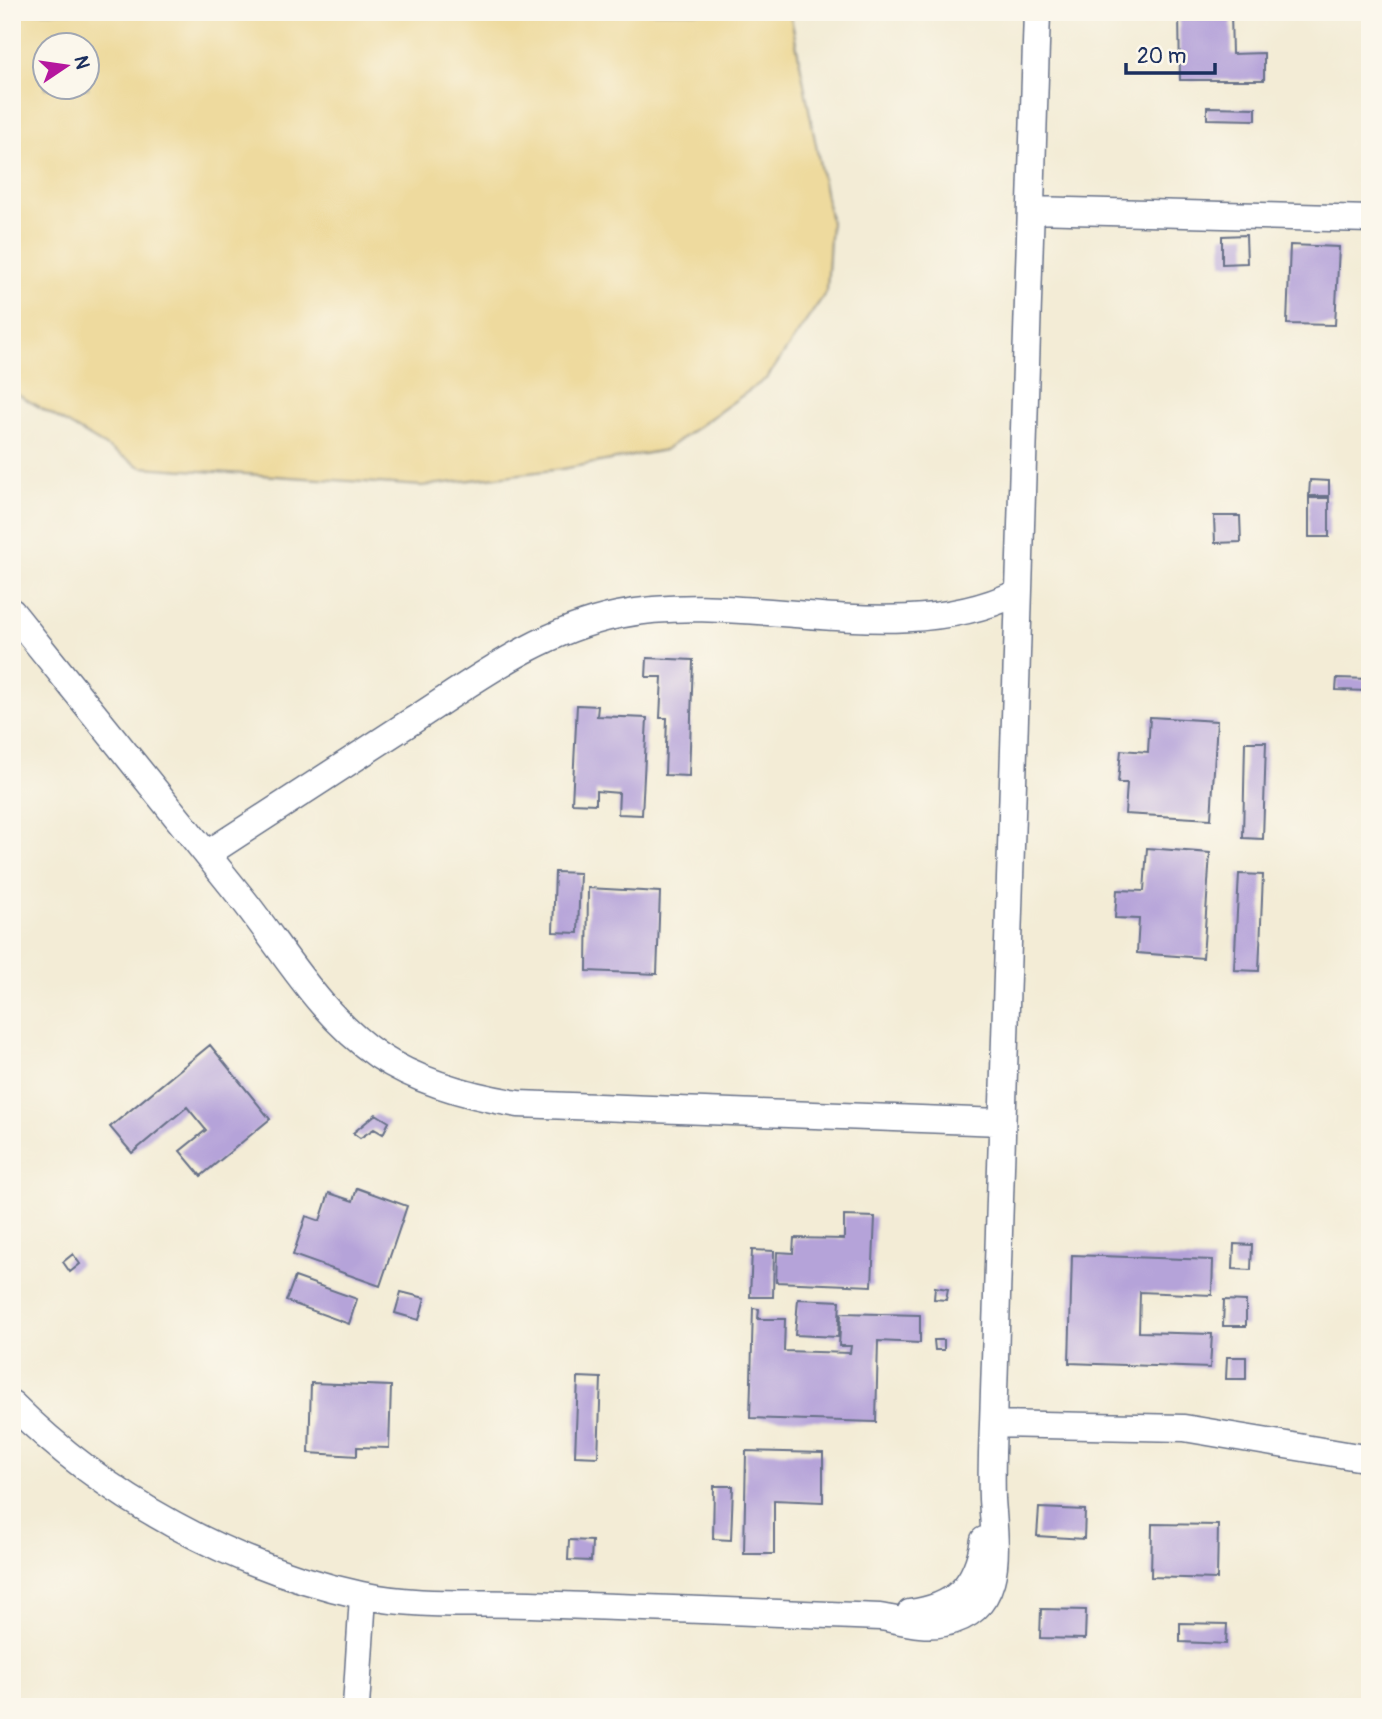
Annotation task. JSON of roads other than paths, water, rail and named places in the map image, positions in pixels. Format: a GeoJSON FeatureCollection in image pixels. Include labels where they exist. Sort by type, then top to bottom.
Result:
{"type":"FeatureCollection","features":[{"type":"Feature","properties":{"kind":"street"},"geometry":{"type":"LineString","coordinates":[[12,1404],[65,1452],[150,1510],[270,1569],[363,1596],[430,1603],[510,1603],[880,1617],[939,1607],[966,1587],[981,1558],[992,1495],[1017,593],[1037,12]]}},
{"type":"Feature","properties":{"kind":"street"},"geometry":{"type":"LineString","coordinates":[[1032,210],[1370,219]]}},
{"type":"Feature","properties":{"kind":"street"},"geometry":{"type":"LineString","coordinates":[[207,854],[520,652],[583,624],[617,615],[686,608],[937,618],[990,606],[1017,593]]}},
{"type":"Feature","properties":{"kind":"street"},"geometry":{"type":"LineString","coordinates":[[12,612],[207,854],[303,982],[352,1034],[380,1056],[446,1087],[482,1098],[530,1105],[1001,1122]]}},
{"type":"Feature","properties":{"kind":"street"},"geometry":{"type":"LineString","coordinates":[[993,1424],[1184,1428],[1370,1459]]}},
{"type":"Feature","properties":{"kind":"street"},"geometry":{"type":"LineString","coordinates":[[356,1707],[363,1596]]}}]}
